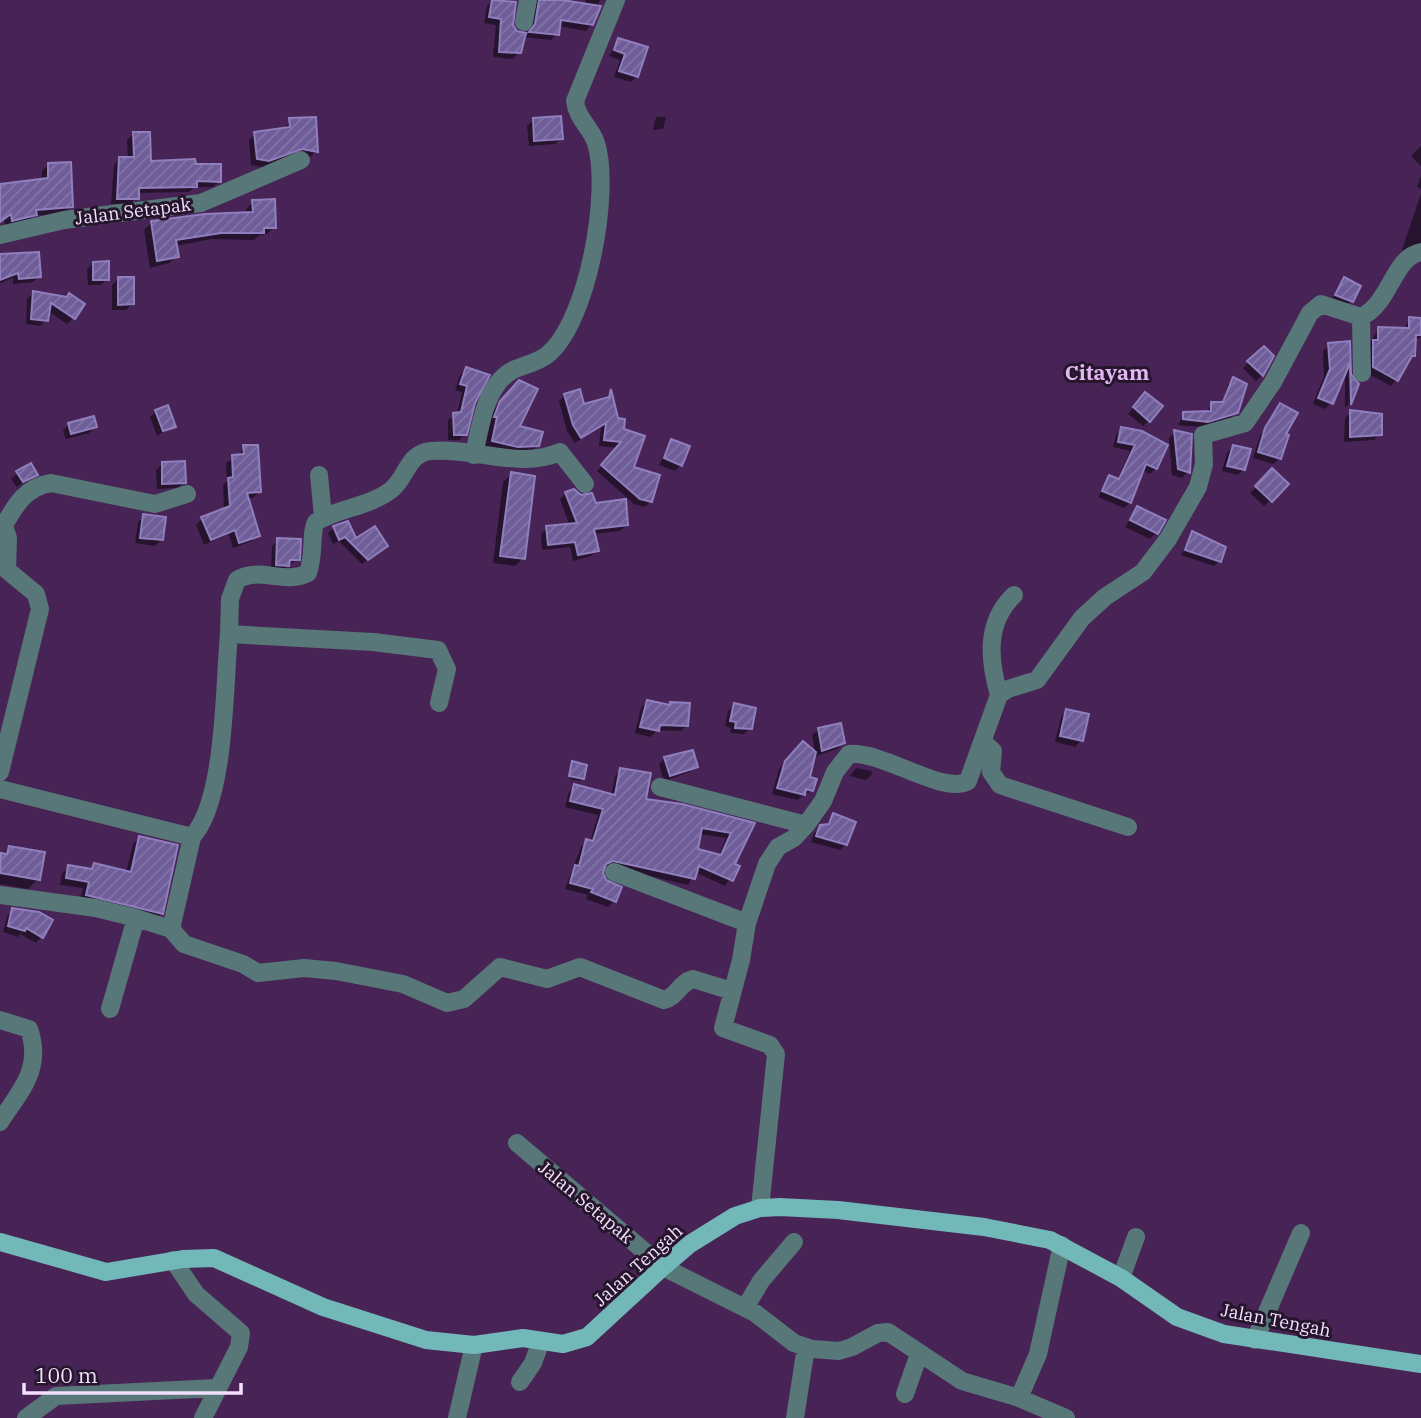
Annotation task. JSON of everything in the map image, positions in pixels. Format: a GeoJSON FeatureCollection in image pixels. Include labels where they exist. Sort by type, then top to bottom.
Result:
{"type":"FeatureCollection","features":[{"type":"Feature","properties":{"kind":"main road","name":"Jalan Tengah"},"geometry":{"type":"LineString","coordinates":[[0,1242],[106,1272],[173,1260],[214,1258],[231,1263],[323,1307],[426,1340],[474,1345],[508,1339],[563,1344],[587,1337],[663,1267],[720,1224],[760,1208],[801,1207],[930,1219],[984,1227],[1062,1245],[1121,1278],[1177,1317],[1224,1334],[1421,1364]]}},
{"type":"Feature","properties":{"kind":"street"},"geometry":{"type":"LineString","coordinates":[[524,22],[528,0]]}},
{"type":"Feature","properties":{"kind":"street"},"geometry":{"type":"LineString","coordinates":[[474,455],[482,419],[497,386],[503,377],[547,355],[556,345],[574,315],[586,281],[597,236],[601,178],[596,141],[578,116],[575,101],[616,0]]}},
{"type":"Feature","properties":{"kind":"street","name":"Jalan Setapak"},"geometry":{"type":"LineString","coordinates":[[0,235],[64,220],[201,203],[301,160]]}},
{"type":"Feature","properties":{"kind":"street"},"geometry":{"type":"LineString","coordinates":[[1362,317],[1373,311],[1385,296],[1405,260],[1421,251]]}},
{"type":"Feature","properties":{"kind":"street"},"geometry":{"type":"LineString","coordinates":[[999,695],[1008,689],[1037,680],[1082,618],[1105,597],[1143,572],[1168,539],[1198,487],[1204,464],[1203,435],[1245,423],[1273,382],[1310,313],[1321,304],[1329,304],[1362,317]]}},
{"type":"Feature","properties":{"kind":"street"},"geometry":{"type":"LineString","coordinates":[[1362,317],[1362,373]]}},
{"type":"Feature","properties":{"kind":"street"},"geometry":{"type":"LineString","coordinates":[[171,929],[192,837],[201,826],[214,788],[230,599],[237,580],[248,575],[288,578],[308,573],[315,549],[312,528],[323,517],[390,491],[417,455],[430,451],[526,459],[560,452],[585,484]]}},
{"type":"Feature","properties":{"kind":"street"},"geometry":{"type":"LineString","coordinates":[[319,475],[323,517]]}},
{"type":"Feature","properties":{"kind":"street"},"geometry":{"type":"LineString","coordinates":[[0,772],[40,609],[36,594],[7,570],[8,538],[1,526],[24,495],[40,485],[51,483],[155,504],[187,494]]}},
{"type":"Feature","properties":{"kind":"street"},"geometry":{"type":"LineString","coordinates":[[760,1208],[776,1054],[770,1045],[723,1028],[741,960],[747,923],[771,855],[806,825],[822,801],[835,772],[849,754],[863,753],[888,760],[920,775],[957,785],[968,781],[984,743],[999,695],[990,661],[1001,608],[1014,596]]}},
{"type":"Feature","properties":{"kind":"street"},"geometry":{"type":"LineString","coordinates":[[229,634],[373,642],[438,650],[447,669],[439,703]]}},
{"type":"Feature","properties":{"kind":"street"},"geometry":{"type":"LineString","coordinates":[[984,743],[993,751],[991,772],[1000,785],[1128,827]]}},
{"type":"Feature","properties":{"kind":"street"},"geometry":{"type":"LineString","coordinates":[[660,787],[806,825]]}},
{"type":"Feature","properties":{"kind":"street"},"geometry":{"type":"LineString","coordinates":[[0,789],[192,837]]}},
{"type":"Feature","properties":{"kind":"street"},"geometry":{"type":"LineString","coordinates":[[614,872],[747,923]]}},
{"type":"Feature","properties":{"kind":"street"},"geometry":{"type":"LineString","coordinates":[[0,895],[96,908],[136,918],[171,929],[184,944],[235,961],[258,973],[304,968],[336,971],[402,984],[447,1003],[464,999],[500,967],[547,979],[580,967],[664,1000],[670,998],[680,984],[693,979],[732,991]]}},
{"type":"Feature","properties":{"kind":"street"},"geometry":{"type":"LineString","coordinates":[[110,1009],[136,918]]}},
{"type":"Feature","properties":{"kind":"street"},"geometry":{"type":"LineString","coordinates":[[0,1020],[29,1029],[32,1043],[30,1080],[0,1122]]}},
{"type":"Feature","properties":{"kind":"street","name":"Jalan Setapak"},"geometry":{"type":"LineString","coordinates":[[517,1143],[663,1267],[745,1308],[779,1334],[806,1347],[839,1351],[884,1331],[892,1333],[962,1381],[1019,1398],[1066,1418]]}},
{"type":"Feature","properties":{"kind":"street"},"geometry":{"type":"LineString","coordinates":[[1255,1340],[1301,1233]]}},
{"type":"Feature","properties":{"kind":"street"},"geometry":{"type":"LineString","coordinates":[[1121,1278],[1136,1237]]}},
{"type":"Feature","properties":{"kind":"street"},"geometry":{"type":"LineString","coordinates":[[745,1308],[761,1281],[794,1242]]}},
{"type":"Feature","properties":{"kind":"street"},"geometry":{"type":"LineString","coordinates":[[1019,1398],[1038,1354],[1062,1245]]}},
{"type":"Feature","properties":{"kind":"street"},"geometry":{"type":"LineString","coordinates":[[173,1260],[196,1294],[242,1333],[239,1347],[203,1418]]}},
{"type":"Feature","properties":{"kind":"street"},"geometry":{"type":"LineString","coordinates":[[520,1382],[533,1363],[541,1341]]}},
{"type":"Feature","properties":{"kind":"street"},"geometry":{"type":"LineString","coordinates":[[457,1418],[474,1345]]}},
{"type":"Feature","properties":{"kind":"street"},"geometry":{"type":"LineString","coordinates":[[795,1418],[806,1347]]}},
{"type":"Feature","properties":{"kind":"street"},"geometry":{"type":"LineString","coordinates":[[905,1394],[919,1354]]}},
{"type":"Feature","properties":{"kind":"street"},"geometry":{"type":"LineString","coordinates":[[26,1418],[56,1396],[216,1388]]}},
{"type":"Feature","properties":{"kind":"building"},"geometry":{"type":"Polygon","coordinates":[[[492,0],[516,2],[513,25],[517,31],[526,33],[521,53],[499,52],[501,19],[489,17],[492,0]]]}},
{"type":"Feature","properties":{"kind":"building"},"geometry":{"type":"Polygon","coordinates":[[[539,0],[562,0],[601,6],[593,25],[561,20],[559,35],[529,32],[535,24],[539,0]]]}},
{"type":"Feature","properties":{"kind":"building"},"geometry":{"type":"Polygon","coordinates":[[[618,38],[648,47],[638,77],[619,71],[625,54],[614,50],[618,38]]]}},
{"type":"Feature","properties":{"kind":"building"},"geometry":{"type":"Polygon","coordinates":[[[561,116],[563,139],[534,141],[533,118],[561,116]]]}},
{"type":"Feature","properties":{"kind":"building"},"geometry":{"type":"Polygon","coordinates":[[[316,117],[318,152],[302,149],[269,161],[257,159],[254,132],[290,127],[289,118],[316,117]]]}},
{"type":"Feature","properties":{"kind":"building"},"geometry":{"type":"Polygon","coordinates":[[[133,132],[150,132],[151,161],[195,159],[196,164],[221,164],[221,182],[197,181],[197,187],[139,188],[139,199],[117,199],[119,157],[134,157],[133,132]]]}},
{"type":"Feature","properties":{"kind":"building"},"geometry":{"type":"Polygon","coordinates":[[[71,162],[73,207],[36,210],[37,215],[12,221],[11,214],[0,222],[0,184],[48,178],[48,163],[71,162]]]}},
{"type":"Feature","properties":{"kind":"building"},"geometry":{"type":"Polygon","coordinates":[[[275,199],[276,228],[264,228],[264,233],[221,233],[176,240],[179,257],[157,261],[151,221],[205,214],[253,212],[252,200],[275,199]]]}},
{"type":"Feature","properties":{"kind":"building"},"geometry":{"type":"Polygon","coordinates":[[[39,252],[41,277],[19,279],[18,273],[0,280],[0,254],[39,252]]]}},
{"type":"Feature","properties":{"kind":"building"},"geometry":{"type":"Polygon","coordinates":[[[109,261],[109,280],[93,280],[93,262],[109,261]]]}},
{"type":"Feature","properties":{"kind":"building"},"geometry":{"type":"Polygon","coordinates":[[[118,277],[134,277],[134,304],[118,305],[118,277]]]}},
{"type":"Feature","properties":{"kind":"building"},"geometry":{"type":"Polygon","coordinates":[[[1344,277],[1361,286],[1353,302],[1335,295],[1344,277]]]}},
{"type":"Feature","properties":{"kind":"building"},"geometry":{"type":"Polygon","coordinates":[[[33,291],[67,297],[69,293],[85,304],[75,319],[51,303],[48,321],[31,319],[33,291]]]}},
{"type":"Feature","properties":{"kind":"building"},"geometry":{"type":"Polygon","coordinates":[[[1409,317],[1421,318],[1421,335],[1416,335],[1415,356],[1412,356],[1398,381],[1373,367],[1373,340],[1378,340],[1378,327],[1409,328],[1409,317]]]}},
{"type":"Feature","properties":{"kind":"building"},"geometry":{"type":"Polygon","coordinates":[[[1350,341],[1351,374],[1359,384],[1351,405],[1350,363],[1333,404],[1318,398],[1330,369],[1328,343],[1350,341]]]}},
{"type":"Feature","properties":{"kind":"building"},"geometry":{"type":"Polygon","coordinates":[[[1264,346],[1274,356],[1263,376],[1247,361],[1264,346]]]}},
{"type":"Feature","properties":{"kind":"building"},"geometry":{"type":"Polygon","coordinates":[[[466,367],[490,375],[475,403],[467,435],[454,435],[453,413],[461,412],[467,386],[460,384],[466,367]]]}},
{"type":"Feature","properties":{"kind":"building"},"geometry":{"type":"Polygon","coordinates":[[[1233,377],[1247,384],[1238,413],[1208,422],[1183,419],[1183,412],[1211,411],[1211,402],[1223,402],[1233,377]]]}},
{"type":"Feature","properties":{"kind":"building"},"geometry":{"type":"Polygon","coordinates":[[[519,380],[538,389],[520,426],[543,432],[539,446],[518,447],[492,441],[497,417],[494,417],[500,401],[519,380]]]}},
{"type":"Feature","properties":{"kind":"building"},"geometry":{"type":"Polygon","coordinates":[[[580,389],[584,404],[609,397],[611,389],[618,418],[625,419],[624,429],[645,436],[634,467],[660,475],[652,502],[640,499],[601,465],[621,442],[604,440],[606,423],[581,438],[573,425],[564,394],[580,389]]]}},
{"type":"Feature","properties":{"kind":"building"},"geometry":{"type":"Polygon","coordinates":[[[1145,392],[1163,406],[1150,422],[1133,407],[1145,392]]]}},
{"type":"Feature","properties":{"kind":"building"},"geometry":{"type":"Polygon","coordinates":[[[1280,403],[1298,413],[1286,434],[1289,435],[1281,459],[1258,452],[1265,428],[1280,403]]]}},
{"type":"Feature","properties":{"kind":"building"},"geometry":{"type":"Polygon","coordinates":[[[168,405],[176,427],[163,431],[155,410],[168,405]]]}},
{"type":"Feature","properties":{"kind":"building"},"geometry":{"type":"Polygon","coordinates":[[[1350,410],[1382,414],[1382,435],[1350,437],[1350,410]]]}},
{"type":"Feature","properties":{"kind":"building"},"geometry":{"type":"Polygon","coordinates":[[[94,416],[97,427],[71,434],[68,423],[94,416]]]}},
{"type":"Feature","properties":{"kind":"building"},"geometry":{"type":"Polygon","coordinates":[[[1121,427],[1142,431],[1168,445],[1157,469],[1146,464],[1131,503],[1102,491],[1109,475],[1119,479],[1135,445],[1118,442],[1121,427]]]}},
{"type":"Feature","properties":{"kind":"building"},"geometry":{"type":"Polygon","coordinates":[[[1174,430],[1192,434],[1190,473],[1178,469],[1174,430]]]}},
{"type":"Feature","properties":{"kind":"building"},"geometry":{"type":"Polygon","coordinates":[[[671,439],[690,446],[682,466],[664,458],[671,439]]]}},
{"type":"Feature","properties":{"kind":"building"},"geometry":{"type":"Polygon","coordinates":[[[243,445],[258,445],[261,492],[247,493],[260,536],[239,543],[235,530],[211,540],[201,517],[230,506],[228,478],[233,477],[232,455],[244,454],[243,445]]]}},
{"type":"Feature","properties":{"kind":"building"},"geometry":{"type":"Polygon","coordinates":[[[1233,445],[1251,449],[1245,470],[1227,466],[1233,445]]]}},
{"type":"Feature","properties":{"kind":"building"},"geometry":{"type":"Polygon","coordinates":[[[185,461],[186,483],[162,484],[162,462],[185,461]]]}},
{"type":"Feature","properties":{"kind":"building"},"geometry":{"type":"Polygon","coordinates":[[[31,463],[38,475],[23,482],[16,471],[31,463]]]}},
{"type":"Feature","properties":{"kind":"building"},"geometry":{"type":"Polygon","coordinates":[[[1272,468],[1289,484],[1272,502],[1255,486],[1272,468]]]}},
{"type":"Feature","properties":{"kind":"building"},"geometry":{"type":"Polygon","coordinates":[[[511,472],[535,476],[525,559],[500,556],[511,472]]]}},
{"type":"Feature","properties":{"kind":"building"},"geometry":{"type":"Polygon","coordinates":[[[574,489],[581,495],[592,493],[596,503],[626,499],[628,525],[594,529],[599,551],[578,555],[575,542],[548,545],[546,526],[577,523],[565,492],[574,489]]]}},
{"type":"Feature","properties":{"kind":"building"},"geometry":{"type":"Polygon","coordinates":[[[1137,506],[1166,520],[1158,534],[1130,520],[1137,506]]]}},
{"type":"Feature","properties":{"kind":"building"},"geometry":{"type":"Polygon","coordinates":[[[143,514],[166,517],[163,540],[140,538],[143,514]]]}},
{"type":"Feature","properties":{"kind":"building"},"geometry":{"type":"Polygon","coordinates":[[[348,521],[356,538],[375,526],[388,546],[368,560],[345,537],[339,540],[333,526],[348,521]]]}},
{"type":"Feature","properties":{"kind":"building"},"geometry":{"type":"Polygon","coordinates":[[[1192,531],[1226,547],[1221,562],[1185,550],[1192,531]]]}},
{"type":"Feature","properties":{"kind":"building"},"geometry":{"type":"Polygon","coordinates":[[[277,538],[301,539],[300,560],[290,560],[289,566],[276,565],[277,538]]]}},
{"type":"Feature","properties":{"kind":"building"},"geometry":{"type":"Polygon","coordinates":[[[647,700],[670,705],[670,702],[690,703],[688,726],[660,725],[659,731],[640,727],[647,700]]]}},
{"type":"Feature","properties":{"kind":"building"},"geometry":{"type":"Polygon","coordinates":[[[734,703],[756,708],[752,729],[735,728],[736,722],[730,721],[734,703]]]}},
{"type":"Feature","properties":{"kind":"building"},"geometry":{"type":"Polygon","coordinates":[[[1066,709],[1089,714],[1083,741],[1060,736],[1066,709]]]}},
{"type":"Feature","properties":{"kind":"building"},"geometry":{"type":"Polygon","coordinates":[[[841,723],[845,743],[822,751],[818,728],[841,723]]]}},
{"type":"Feature","properties":{"kind":"building"},"geometry":{"type":"Polygon","coordinates":[[[803,741],[816,752],[810,777],[817,779],[813,791],[806,789],[805,795],[777,788],[785,761],[803,741]]]}},
{"type":"Feature","properties":{"kind":"building"},"geometry":{"type":"Polygon","coordinates":[[[693,750],[698,767],[670,776],[664,757],[693,750]]]}},
{"type":"Feature","properties":{"kind":"building"},"geometry":{"type":"Polygon","coordinates":[[[572,761],[587,765],[584,779],[569,776],[572,761]]]}},
{"type":"Feature","properties":{"kind":"building"},"geometry":{"type":"Polygon","coordinates":[[[620,768],[651,773],[646,799],[682,804],[755,823],[735,864],[740,866],[733,881],[699,866],[695,879],[613,861],[606,864],[603,873],[606,880],[622,887],[616,902],[591,892],[593,889],[570,883],[575,865],[579,866],[586,839],[593,841],[603,809],[570,801],[574,784],[615,795],[620,768]],[[702,828],[698,849],[721,855],[731,833],[702,828]]]}},
{"type":"Feature","properties":{"kind":"building"},"geometry":{"type":"Polygon","coordinates":[[[833,813],[856,822],[847,845],[816,836],[820,825],[829,824],[833,813]]]}},
{"type":"Feature","properties":{"kind":"building"},"geometry":{"type":"Polygon","coordinates":[[[139,836],[178,845],[163,914],[86,895],[89,882],[66,878],[68,865],[92,869],[94,863],[131,872],[139,836]]]}},
{"type":"Feature","properties":{"kind":"building"},"geometry":{"type":"Polygon","coordinates":[[[9,846],[45,852],[40,880],[0,873],[1,853],[7,854],[9,846]]]}},
{"type":"Feature","properties":{"kind":"building"},"geometry":{"type":"Polygon","coordinates":[[[12,908],[39,912],[53,920],[43,938],[26,928],[25,931],[8,926],[12,908]]]}},
{"type":"Feature","properties":{"kind":"district","name":"Citayam"},"geometry":{"type":"Point","coordinates":[1107,372]}}]}
